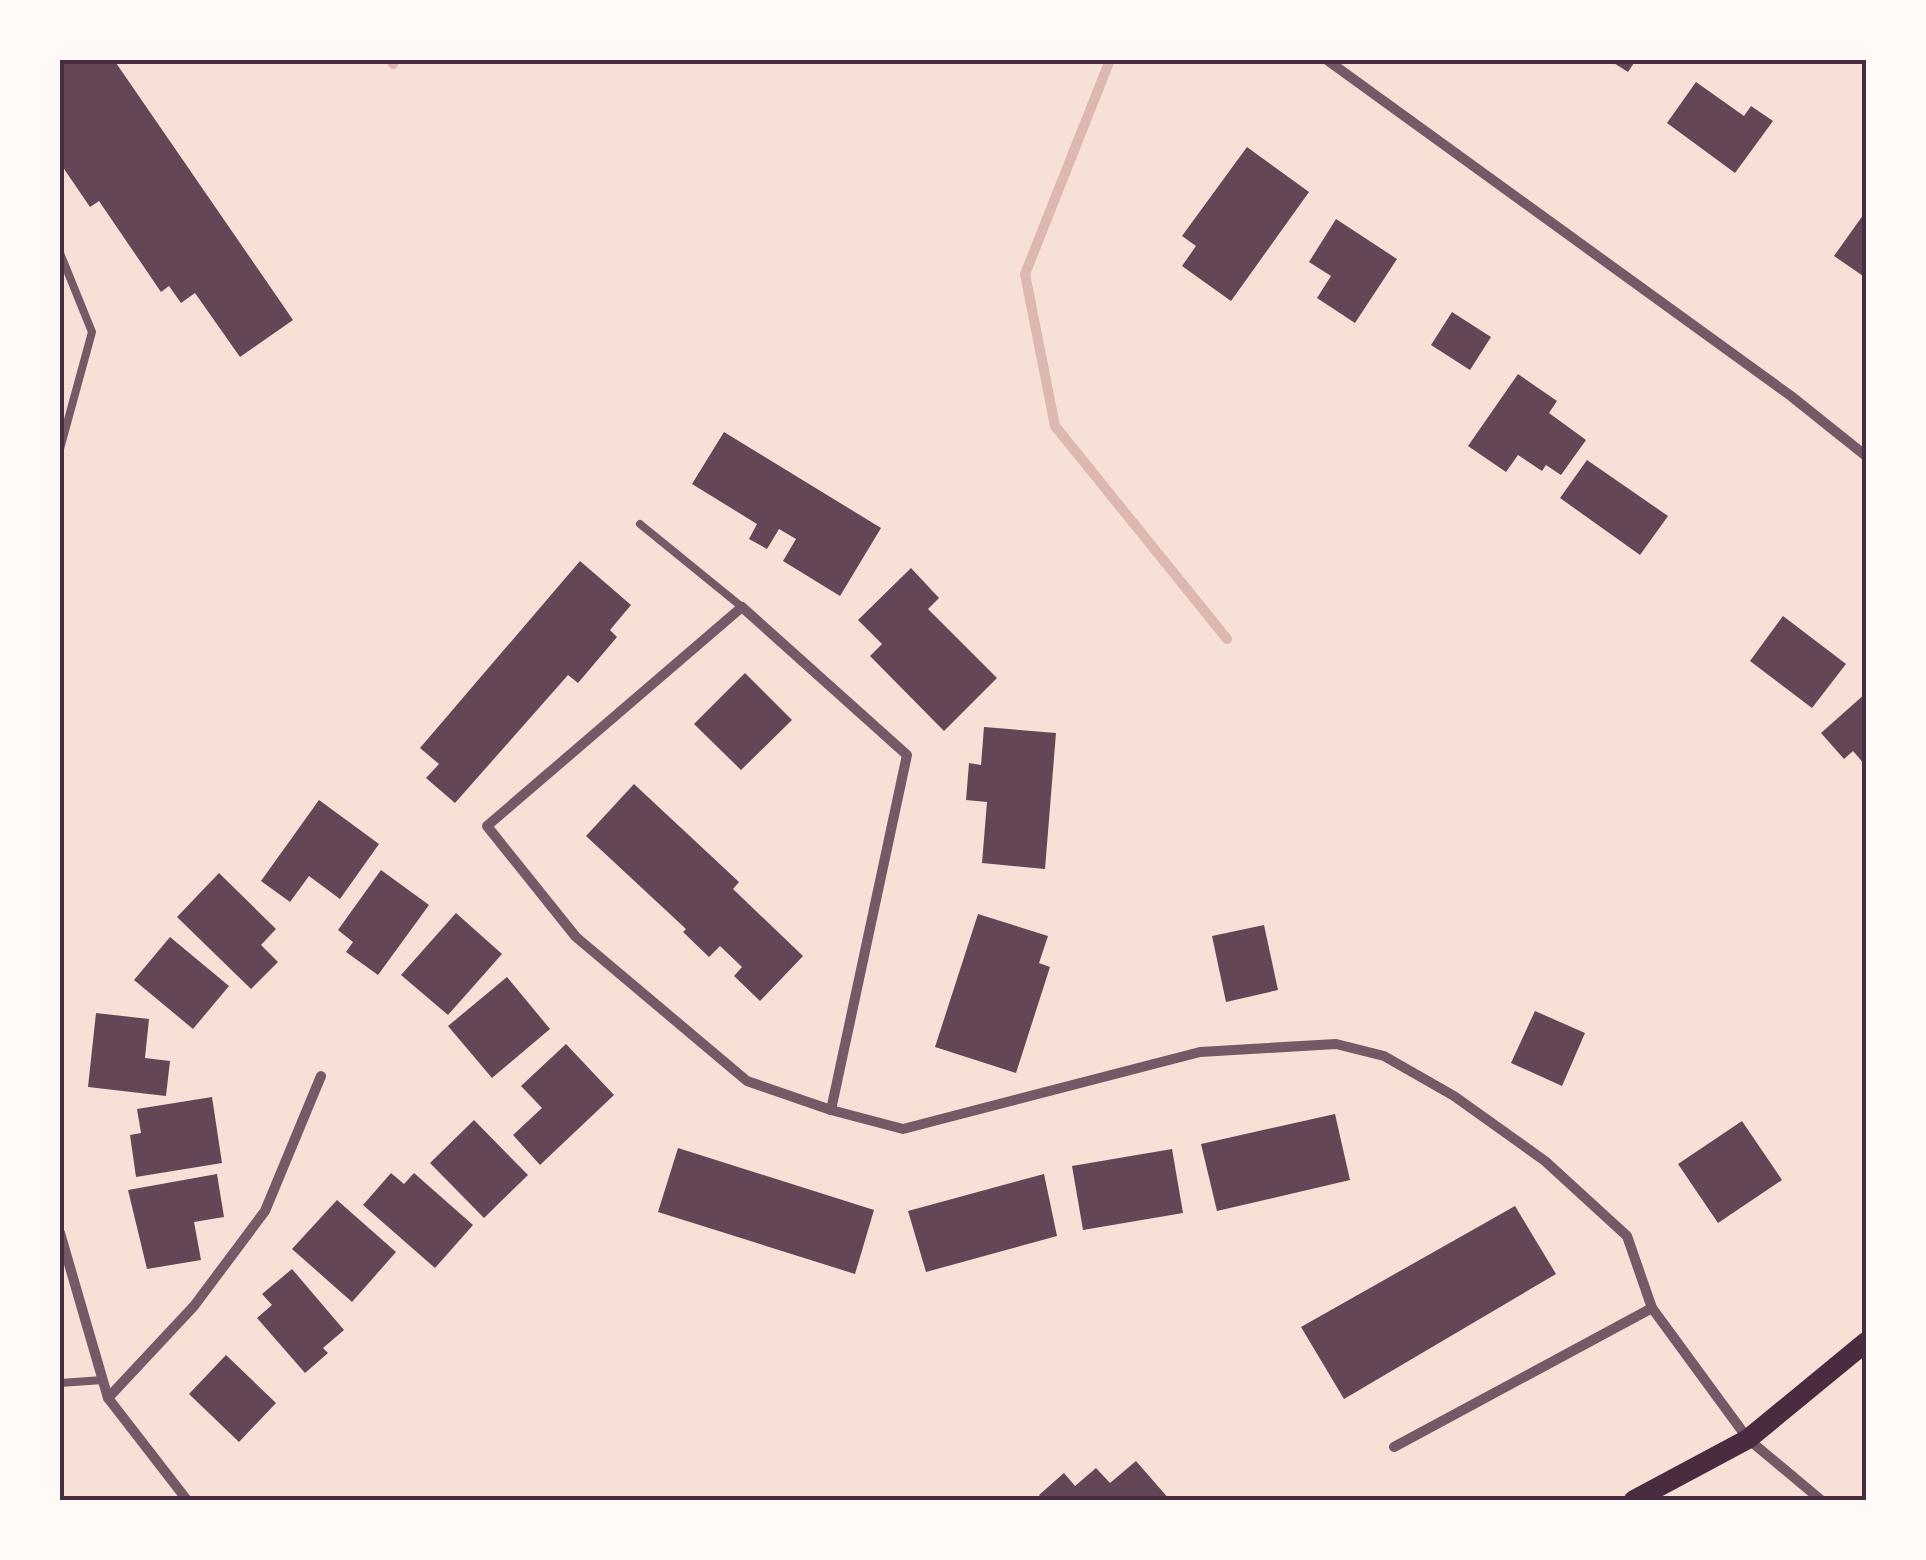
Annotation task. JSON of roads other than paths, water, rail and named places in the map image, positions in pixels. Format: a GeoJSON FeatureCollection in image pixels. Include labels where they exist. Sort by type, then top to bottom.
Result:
{"type":"FeatureCollection","features":[{"type":"Feature","properties":{"kind":"main road"},"geometry":{"type":"LineString","coordinates":[[1634,1500],[1748,1439],[1866,1342]]}},
{"type":"Feature","properties":{"kind":"street"},"geometry":{"type":"LineString","coordinates":[[1326,60],[1791,396],[1866,456]]}},
{"type":"Feature","properties":{"kind":"street"},"geometry":{"type":"LineString","coordinates":[[831,1110],[907,755],[742,607],[487,826],[576,937],[747,1081],[831,1110],[903,1129],[1200,1052],[1336,1044],[1384,1056],[1454,1096],[1544,1160],[1627,1236],[1652,1308],[1748,1439],[1821,1500]]}},
{"type":"Feature","properties":{"kind":"street"},"geometry":{"type":"LineString","coordinates":[[108,1398],[194,1306],[266,1211],[321,1076]]}},
{"type":"Feature","properties":{"kind":"street"},"geometry":{"type":"LineString","coordinates":[[60,1233],[108,1398],[187,1500]]}},
{"type":"Feature","properties":{"kind":"street"},"geometry":{"type":"LineString","coordinates":[[1394,1447],[1652,1308]]}},
{"type":"Feature","properties":{"kind":"lane"},"geometry":{"type":"LineString","coordinates":[[60,253],[92,332],[60,450]]}},
{"type":"Feature","properties":{"kind":"lane"},"geometry":{"type":"LineString","coordinates":[[640,524],[742,607]]}},
{"type":"Feature","properties":{"kind":"lane"},"geometry":{"type":"LineString","coordinates":[[60,1383],[103,1380]]}},
{"type":"Feature","properties":{"kind":"waterway"},"geometry":{"type":"LineString","coordinates":[[393,64],[394,60]]}},
{"type":"Feature","properties":{"kind":"waterway"},"geometry":{"type":"LineString","coordinates":[[1110,60],[1025,274],[1055,426],[1227,639]]}}]}
